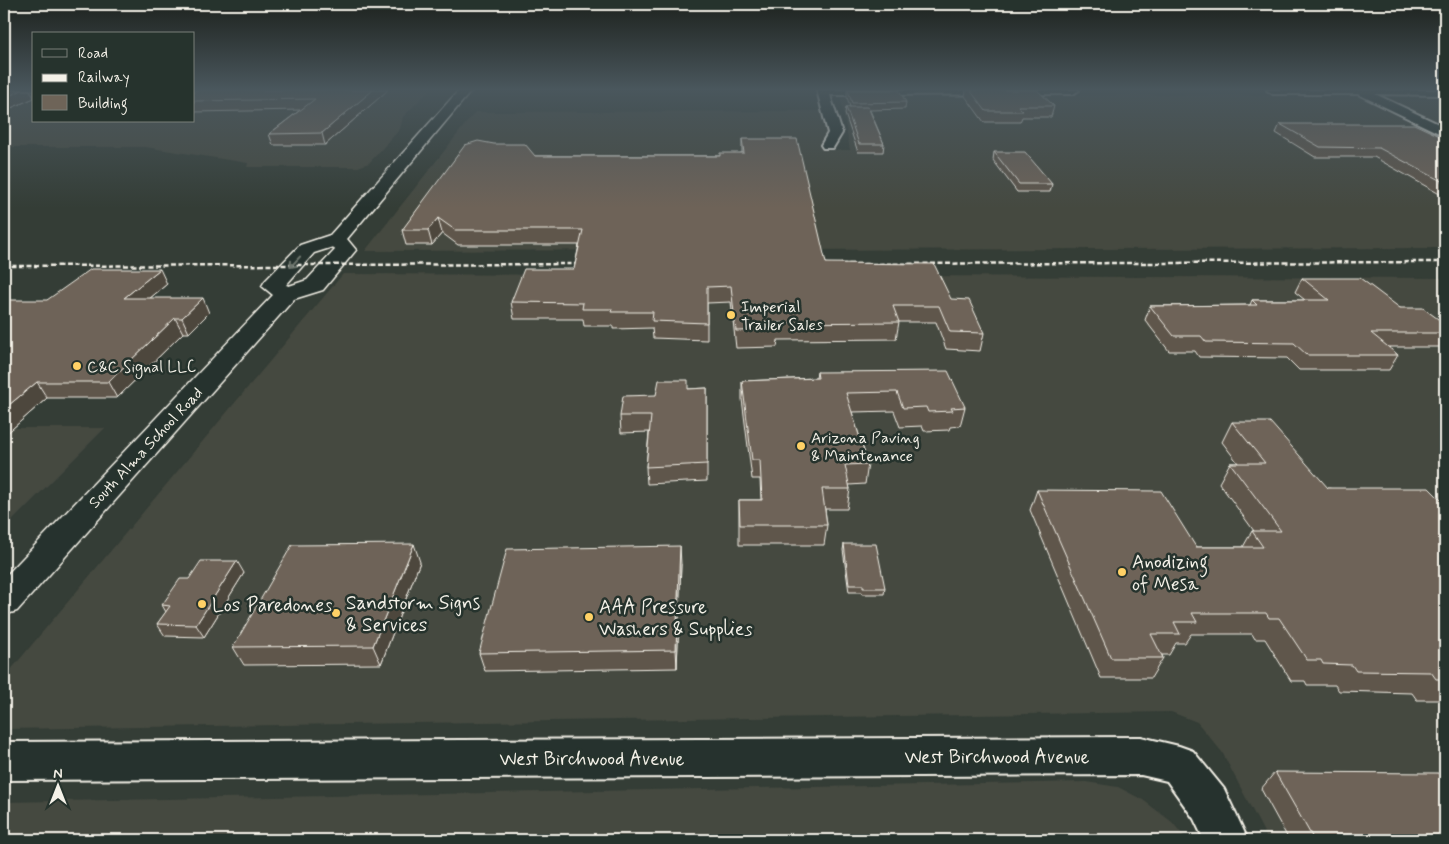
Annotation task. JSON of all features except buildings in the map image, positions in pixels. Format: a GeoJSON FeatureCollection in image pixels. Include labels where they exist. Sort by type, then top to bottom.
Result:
{"type":"FeatureCollection","features":[{"type":"Feature","properties":{"kind":"main road"},"geometry":{"type":"LineString","coordinates":[[336,239],[346,250],[315,285],[286,294],[273,286],[307,249],[336,239],[432,129]]}},
{"type":"Feature","properties":{"kind":"main road","name":"South Alma School Road"},"geometry":{"type":"LineString","coordinates":[[4,600],[286,294]]}},
{"type":"Feature","properties":{"kind":"street"},"geometry":{"type":"LineString","coordinates":[[828,145],[835,133],[834,129]]}},
{"type":"Feature","properties":{"kind":"street","name":"West Birchwood Avenue"},"geometry":{"type":"LineString","coordinates":[[4,761],[1141,756],[1178,765],[1210,804],[1226,840]]}},
{"type":"Feature","properties":{"kind":"shaded area"},"geometry":{"type":"Polygon","coordinates":[[[4,129],[400,129],[369,163],[358,167],[247,167],[248,163],[145,147],[4,147],[4,129]]]}},
{"type":"Feature","properties":{"kind":"shaded area"},"geometry":{"type":"Polygon","coordinates":[[[461,129],[828,129],[835,150],[850,150],[846,129],[1445,129],[1445,248],[365,251],[461,129]]]}},
{"type":"Feature","properties":{"kind":"shaded area"},"geometry":{"type":"Polygon","coordinates":[[[343,274],[1445,278],[1445,503],[1419,503],[1445,531],[1445,840],[1268,840],[1222,752],[1197,722],[1171,712],[4,729],[4,678],[343,274]]]}},
{"type":"Feature","properties":{"kind":"shaded area"},"geometry":{"type":"Polygon","coordinates":[[[4,428],[105,428],[4,529],[4,428]]]}},
{"type":"Feature","properties":{"kind":"shaded area"},"geometry":{"type":"Polygon","coordinates":[[[1086,782],[1118,787],[1143,800],[1172,822],[1187,840],[4,840],[4,802],[1086,782]]]}},
{"type":"Feature","properties":{"kind":"railway"},"geometry":{"type":"LineString","coordinates":[[841,264],[1445,262]]}},
{"type":"Feature","properties":{"kind":"railway"},"geometry":{"type":"LineString","coordinates":[[4,266],[589,264]]}},
{"type":"Feature","properties":{"kind":"place","name":"Imperial Trailer Sales"},"geometry":{"type":"Point","coordinates":[731,315]}},
{"type":"Feature","properties":{"kind":"place","name":"C&C Signal LLC"},"geometry":{"type":"Point","coordinates":[77,366]}},
{"type":"Feature","properties":{"kind":"place","name":"Arizona Paving & Maintenance"},"geometry":{"type":"Point","coordinates":[801,446]}},
{"type":"Feature","properties":{"kind":"place","name":"Anodizing of Mesa"},"geometry":{"type":"Point","coordinates":[1122,572]}},
{"type":"Feature","properties":{"kind":"place","name":"Los Paredones"},"geometry":{"type":"Point","coordinates":[202,604]}},
{"type":"Feature","properties":{"kind":"place","name":"Sandstorm Signs & Services"},"geometry":{"type":"Point","coordinates":[336,613]}},
{"type":"Feature","properties":{"kind":"place","name":"AAA Pressure Washers & Supplies"},"geometry":{"type":"Point","coordinates":[589,617]}}]}
